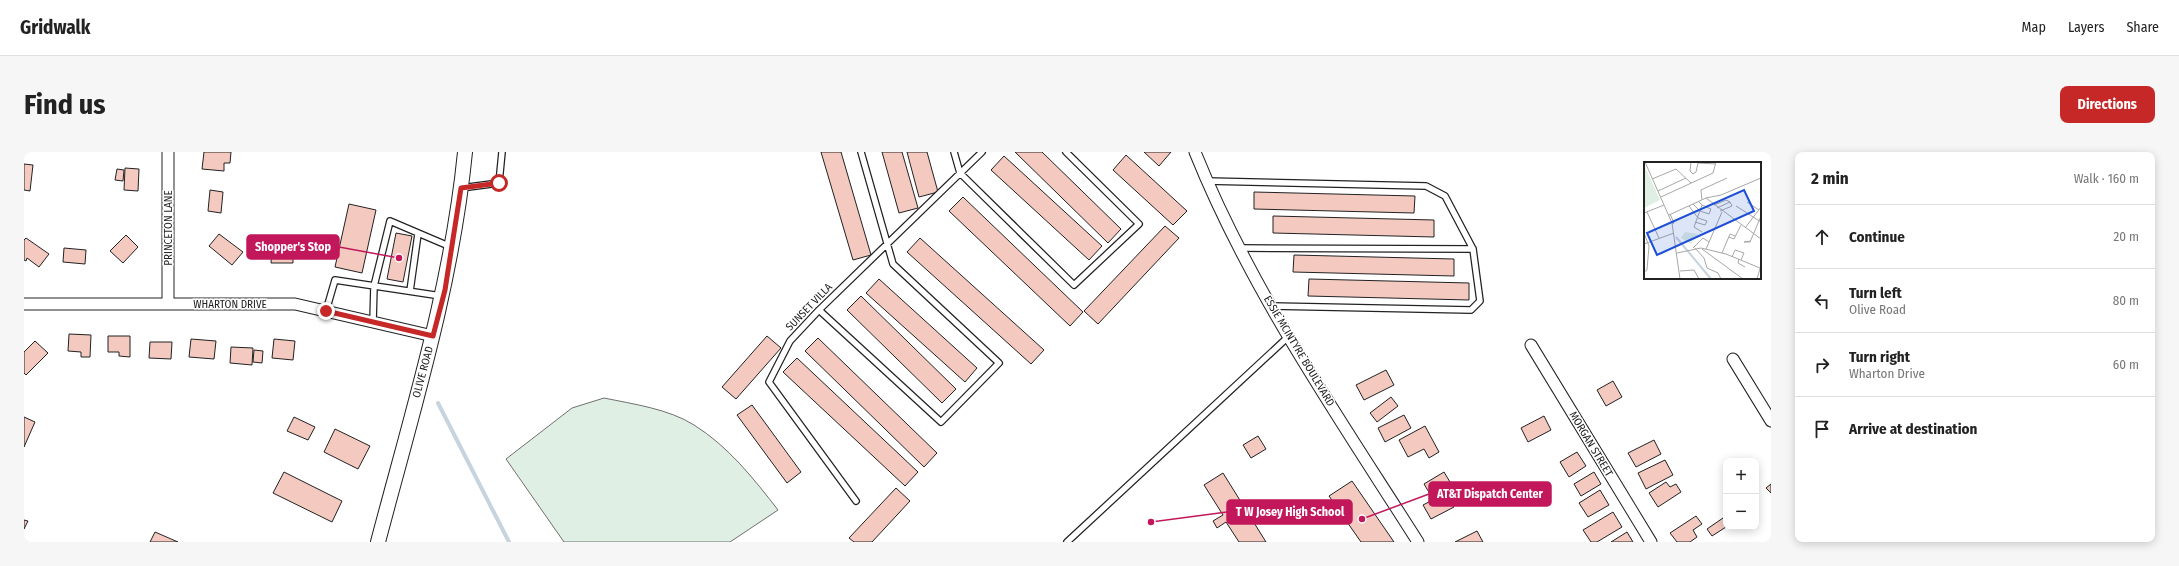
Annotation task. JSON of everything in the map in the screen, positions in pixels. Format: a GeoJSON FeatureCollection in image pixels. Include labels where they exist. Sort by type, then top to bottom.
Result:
{"type":"FeatureCollection","features":[{"type":"Feature","properties":{"kind":"street","name":"PRINCETON LANE"},"geometry":{"type":"LineString","coordinates":[[168,152],[168,304]]}},
{"type":"Feature","properties":{"kind":"street","name":"OLIVE ROAD"},"geometry":{"type":"LineString","coordinates":[[378,542],[443,297],[461,188],[465,152]]}},
{"type":"Feature","properties":{"kind":"street","name":"ESSIE MCINTYRE BOULEVARD"},"geometry":{"type":"LineString","coordinates":[[1194,152],[1206,181],[1240,248],[1288,336],[1418,542]]}},
{"type":"Feature","properties":{"kind":"street","name":"WHARTON DRIVE"},"geometry":{"type":"LineString","coordinates":[[24,304],[295,304],[433,336]]}},
{"type":"Feature","properties":{"kind":"street","name":"MORGAN STREET"},"geometry":{"type":"LineString","coordinates":[[1531,345],[1651,542]]}},
{"type":"Feature","properties":{"kind":"street"},"geometry":{"type":"LineString","coordinates":[[1733,358],[1771,421]]}},
{"type":"Feature","properties":{"kind":"lane"},"geometry":{"type":"LineString","coordinates":[[461,188],[499,183],[502,152]]}},
{"type":"Feature","properties":{"kind":"lane"},"geometry":{"type":"LineString","coordinates":[[819,310],[941,422],[999,363],[893,264],[861,152]]}},
{"type":"Feature","properties":{"kind":"lane"},"geometry":{"type":"LineString","coordinates":[[954,152],[960,173],[1074,285],[1139,224],[1066,152]]}},
{"type":"Feature","properties":{"kind":"lane","name":"SUNSET VILLA"},"geometry":{"type":"LineString","coordinates":[[856,501],[769,382],[790,341],[819,310],[982,152]]}},
{"type":"Feature","properties":{"kind":"lane"},"geometry":{"type":"LineString","coordinates":[[1206,181],[1426,186],[1444,196],[1473,249],[1480,301],[1471,310],[1271,306]]}},
{"type":"Feature","properties":{"kind":"lane"},"geometry":{"type":"LineString","coordinates":[[373,322],[374,286],[390,221],[452,247]]}},
{"type":"Feature","properties":{"kind":"lane"},"geometry":{"type":"LineString","coordinates":[[410,292],[418,234]]}},
{"type":"Feature","properties":{"kind":"lane"},"geometry":{"type":"LineString","coordinates":[[1240,248],[1473,249]]}},
{"type":"Feature","properties":{"kind":"lane"},"geometry":{"type":"LineString","coordinates":[[326,311],[335,280],[443,297]]}},
{"type":"Feature","properties":{"kind":"lane"},"geometry":{"type":"LineString","coordinates":[[1067,542],[1288,336]]}},
{"type":"Feature","properties":{"kind":"green space"},"geometry":{"type":"Polygon","coordinates":[[[604,398],[662,411],[684,419],[694,425],[718,443],[740,464],[778,510],[730,542],[564,542],[506,459],[572,408],[604,398]]]}},
{"type":"Feature","properties":{"kind":"building"},"geometry":{"type":"Polygon","coordinates":[[[204,152],[231,152],[230,163],[224,163],[224,171],[202,169],[204,152]]]}},
{"type":"Feature","properties":{"kind":"building"},"geometry":{"type":"Polygon","coordinates":[[[821,152],[841,152],[871,255],[853,260],[821,152]]]}},
{"type":"Feature","properties":{"kind":"building"},"geometry":{"type":"Polygon","coordinates":[[[882,152],[902,152],[918,208],[899,213],[882,152]]]}},
{"type":"Feature","properties":{"kind":"building"},"geometry":{"type":"Polygon","coordinates":[[[907,152],[927,152],[938,192],[919,197],[907,152]]]}},
{"type":"Feature","properties":{"kind":"building"},"geometry":{"type":"Polygon","coordinates":[[[1015,152],[1042,152],[1121,229],[1108,243],[1015,152]]]}},
{"type":"Feature","properties":{"kind":"building"},"geometry":{"type":"Polygon","coordinates":[[[1144,152],[1171,152],[1159,166],[1144,152]]]}},
{"type":"Feature","properties":{"kind":"building"},"geometry":{"type":"Polygon","coordinates":[[[1126,155],[1187,211],[1173,225],[1113,170],[1126,155]]]}},
{"type":"Feature","properties":{"kind":"building"},"geometry":{"type":"Polygon","coordinates":[[[1004,156],[1102,246],[1089,260],[991,170],[1004,156]]]}},
{"type":"Feature","properties":{"kind":"building"},"geometry":{"type":"Polygon","coordinates":[[[24,164],[33,165],[30,191],[24,190],[24,164]]]}},
{"type":"Feature","properties":{"kind":"building"},"geometry":{"type":"Polygon","coordinates":[[[125,168],[139,169],[138,191],[124,190],[125,168]]]}},
{"type":"Feature","properties":{"kind":"building"},"geometry":{"type":"Polygon","coordinates":[[[117,169],[124,170],[123,181],[115,180],[117,169]]]}},
{"type":"Feature","properties":{"kind":"building"},"geometry":{"type":"Polygon","coordinates":[[[210,190],[223,192],[221,213],[208,211],[210,190]]]}},
{"type":"Feature","properties":{"kind":"building"},"geometry":{"type":"Polygon","coordinates":[[[1254,192],[1415,196],[1414,213],[1254,209],[1254,192]]]}},
{"type":"Feature","properties":{"kind":"building"},"geometry":{"type":"Polygon","coordinates":[[[963,197],[1083,312],[1070,326],[949,211],[963,197]]]}},
{"type":"Feature","properties":{"kind":"building"},"geometry":{"type":"Polygon","coordinates":[[[349,204],[376,210],[362,273],[335,267],[349,204]]]}},
{"type":"Feature","properties":{"kind":"building"},"geometry":{"type":"Polygon","coordinates":[[[1273,216],[1434,220],[1434,237],[1273,233],[1273,216]]]}},
{"type":"Feature","properties":{"kind":"building"},"geometry":{"type":"Polygon","coordinates":[[[1165,226],[1179,238],[1098,324],[1084,311],[1165,226]]]}},
{"type":"Feature","properties":{"kind":"building"},"geometry":{"type":"Polygon","coordinates":[[[396,233],[412,236],[403,282],[387,279],[396,233]]]}},
{"type":"Feature","properties":{"kind":"building"},"geometry":{"type":"Polygon","coordinates":[[[219,234],[243,252],[232,265],[209,246],[219,234]]]}},
{"type":"Feature","properties":{"kind":"building"},"geometry":{"type":"Polygon","coordinates":[[[126,235],[138,247],[123,263],[110,251],[126,235]]]}},
{"type":"Feature","properties":{"kind":"building"},"geometry":{"type":"Polygon","coordinates":[[[26,238],[49,254],[39,267],[27,258],[26,261],[24,260],[24,240],[26,238]]]}},
{"type":"Feature","properties":{"kind":"building"},"geometry":{"type":"Polygon","coordinates":[[[920,238],[1044,350],[1031,364],[907,252],[920,238]]]}},
{"type":"Feature","properties":{"kind":"building"},"geometry":{"type":"Polygon","coordinates":[[[272,246],[293,246],[293,263],[271,263],[272,246]]]}},
{"type":"Feature","properties":{"kind":"building"},"geometry":{"type":"Polygon","coordinates":[[[64,248],[86,250],[85,264],[63,262],[64,248]]]}},
{"type":"Feature","properties":{"kind":"building"},"geometry":{"type":"Polygon","coordinates":[[[1294,255],[1454,259],[1454,276],[1293,272],[1294,255]]]}},
{"type":"Feature","properties":{"kind":"building"},"geometry":{"type":"Polygon","coordinates":[[[879,279],[977,368],[965,382],[866,293],[879,279]]]}},
{"type":"Feature","properties":{"kind":"building"},"geometry":{"type":"Polygon","coordinates":[[[1309,279],[1469,283],[1469,300],[1308,296],[1309,279]]]}},
{"type":"Feature","properties":{"kind":"building"},"geometry":{"type":"Polygon","coordinates":[[[861,296],[956,389],[942,403],[847,310],[861,296]]]}},
{"type":"Feature","properties":{"kind":"building"},"geometry":{"type":"Polygon","coordinates":[[[69,334],[91,335],[90,357],[81,357],[81,352],[68,351],[69,334]]]}},
{"type":"Feature","properties":{"kind":"building"},"geometry":{"type":"Polygon","coordinates":[[[108,336],[130,336],[130,357],[119,356],[119,352],[108,352],[108,336]]]}},
{"type":"Feature","properties":{"kind":"building"},"geometry":{"type":"Polygon","coordinates":[[[767,336],[781,348],[736,399],[722,387],[767,336]]]}},
{"type":"Feature","properties":{"kind":"building"},"geometry":{"type":"Polygon","coordinates":[[[818,338],[937,453],[924,467],[805,351],[818,338]]]}},
{"type":"Feature","properties":{"kind":"building"},"geometry":{"type":"Polygon","coordinates":[[[191,339],[216,341],[214,359],[189,357],[191,339]]]}},
{"type":"Feature","properties":{"kind":"building"},"geometry":{"type":"Polygon","coordinates":[[[274,339],[295,341],[293,360],[272,358],[274,339]]]}},
{"type":"Feature","properties":{"kind":"building"},"geometry":{"type":"Polygon","coordinates":[[[35,341],[48,353],[26,375],[24,373],[24,352],[35,341]]]}},
{"type":"Feature","properties":{"kind":"building"},"geometry":{"type":"Polygon","coordinates":[[[150,342],[172,342],[171,359],[149,358],[150,342]]]}},
{"type":"Feature","properties":{"kind":"building"},"geometry":{"type":"Polygon","coordinates":[[[231,347],[253,348],[252,365],[230,363],[231,347]]]}},
{"type":"Feature","properties":{"kind":"building"},"geometry":{"type":"Polygon","coordinates":[[[254,350],[263,351],[262,363],[253,362],[254,350]]]}},
{"type":"Feature","properties":{"kind":"building"},"geometry":{"type":"Polygon","coordinates":[[[797,358],[918,472],[905,486],[783,372],[797,358]]]}},
{"type":"Feature","properties":{"kind":"building"},"geometry":{"type":"Polygon","coordinates":[[[1386,370],[1394,385],[1364,400],[1356,385],[1386,370]]]}},
{"type":"Feature","properties":{"kind":"building"},"geometry":{"type":"Polygon","coordinates":[[[1613,381],[1622,397],[1606,406],[1597,390],[1613,381]]]}},
{"type":"Feature","properties":{"kind":"building"},"geometry":{"type":"Polygon","coordinates":[[[1391,397],[1398,406],[1377,422],[1370,413],[1391,397]]]}},
{"type":"Feature","properties":{"kind":"building"},"geometry":{"type":"Polygon","coordinates":[[[752,405],[801,472],[787,483],[737,415],[752,405]]]}},
{"type":"Feature","properties":{"kind":"building"},"geometry":{"type":"Polygon","coordinates":[[[1404,415],[1411,428],[1385,442],[1378,428],[1404,415]]]}},
{"type":"Feature","properties":{"kind":"building"},"geometry":{"type":"Polygon","coordinates":[[[1544,416],[1551,430],[1528,442],[1521,428],[1544,416]]]}},
{"type":"Feature","properties":{"kind":"building"},"geometry":{"type":"Polygon","coordinates":[[[24,417],[35,422],[24,447],[24,417]]]}},
{"type":"Feature","properties":{"kind":"building"},"geometry":{"type":"Polygon","coordinates":[[[294,417],[315,427],[308,440],[287,431],[294,417]]]}},
{"type":"Feature","properties":{"kind":"building"},"geometry":{"type":"Polygon","coordinates":[[[1425,426],[1439,452],[1429,458],[1424,449],[1408,457],[1399,440],[1425,426]]]}},
{"type":"Feature","properties":{"kind":"building"},"geometry":{"type":"Polygon","coordinates":[[[335,429],[370,446],[358,469],[324,452],[335,429]]]}},
{"type":"Feature","properties":{"kind":"building"},"geometry":{"type":"Polygon","coordinates":[[[1258,436],[1266,449],[1251,458],[1243,445],[1258,436]]]}},
{"type":"Feature","properties":{"kind":"building"},"geometry":{"type":"Polygon","coordinates":[[[1654,440],[1661,454],[1636,467],[1628,453],[1654,440]]]}},
{"type":"Feature","properties":{"kind":"building"},"geometry":{"type":"Polygon","coordinates":[[[1577,452],[1586,466],[1569,477],[1560,462],[1577,452]]]}},
{"type":"Feature","properties":{"kind":"building"},"geometry":{"type":"Polygon","coordinates":[[[1665,460],[1673,475],[1646,489],[1638,473],[1665,460]]]}},
{"type":"Feature","properties":{"kind":"building"},"geometry":{"type":"Polygon","coordinates":[[[284,472],[342,501],[332,522],[273,493],[284,472]]]}},
{"type":"Feature","properties":{"kind":"building"},"geometry":{"type":"Polygon","coordinates":[[[1444,472],[1450,482],[1430,494],[1424,484],[1444,472]]]}},
{"type":"Feature","properties":{"kind":"building"},"geometry":{"type":"Polygon","coordinates":[[[1594,472],[1601,484],[1581,496],[1574,484],[1594,472]]]}},
{"type":"Feature","properties":{"kind":"building"},"geometry":{"type":"Polygon","coordinates":[[[1223,473],[1266,542],[1239,542],[1226,522],[1217,528],[1213,521],[1223,515],[1204,485],[1223,473]]]}},
{"type":"Feature","properties":{"kind":"building"},"geometry":{"type":"Polygon","coordinates":[[[1352,481],[1394,542],[1361,542],[1329,496],[1352,481]]]}},
{"type":"Feature","properties":{"kind":"building"},"geometry":{"type":"Polygon","coordinates":[[[1666,482],[1670,487],[1676,484],[1681,492],[1658,507],[1649,493],[1666,482]]]}},
{"type":"Feature","properties":{"kind":"building"},"geometry":{"type":"Polygon","coordinates":[[[1771,484],[1771,493],[1766,488],[1771,484]]]}},
{"type":"Feature","properties":{"kind":"building"},"geometry":{"type":"Polygon","coordinates":[[[896,488],[910,501],[872,542],[854,542],[849,538],[896,488]]]}},
{"type":"Feature","properties":{"kind":"building"},"geometry":{"type":"Polygon","coordinates":[[[1600,490],[1609,505],[1588,517],[1579,503],[1600,490]]]}},
{"type":"Feature","properties":{"kind":"building"},"geometry":{"type":"Polygon","coordinates":[[[1446,493],[1454,507],[1431,519],[1423,505],[1446,493]]]}},
{"type":"Feature","properties":{"kind":"building"},"geometry":{"type":"Polygon","coordinates":[[[1613,512],[1622,527],[1597,542],[1591,542],[1583,530],[1613,512]]]}},
{"type":"Feature","properties":{"kind":"building"},"geometry":{"type":"Polygon","coordinates":[[[1696,516],[1702,524],[1693,530],[1697,537],[1690,542],[1677,542],[1670,533],[1696,516]]]}},
{"type":"Feature","properties":{"kind":"building"},"geometry":{"type":"Polygon","coordinates":[[[1723,518],[1723,529],[1712,536],[1707,529],[1723,518]]]}},
{"type":"Feature","properties":{"kind":"building"},"geometry":{"type":"Polygon","coordinates":[[[24,520],[28,521],[24,529],[24,520]]]}},
{"type":"Feature","properties":{"kind":"building"},"geometry":{"type":"Polygon","coordinates":[[[1477,531],[1483,542],[1455,542],[1477,531]]]}},
{"type":"Feature","properties":{"kind":"building"},"geometry":{"type":"Polygon","coordinates":[[[155,532],[178,542],[150,542],[155,532]]]}},
{"type":"Feature","properties":{"kind":"building"},"geometry":{"type":"Polygon","coordinates":[[[1627,532],[1633,542],[1611,542],[1627,532]]]}},
{"type":"Feature","properties":{"kind":"waterway"},"geometry":{"type":"LineString","coordinates":[[438,403],[509,542]]}},
{"type":"Feature","properties":{"kind":"place","name":"Shopper's Stop"},"geometry":{"type":"Point","coordinates":[399,258]}},
{"type":"Feature","properties":{"kind":"place","name":"AT&T Dispatch Center"},"geometry":{"type":"Point","coordinates":[1362,519]}},
{"type":"Feature","properties":{"kind":"place","name":"T W Josey High School"},"geometry":{"type":"Point","coordinates":[1151,522]}},
{"type":"Feature","properties":{"kind":"route"},"geometry":{"type":"LineString","coordinates":[[326,311],[433,336],[445,290],[461,188],[499,183]]}}]}
